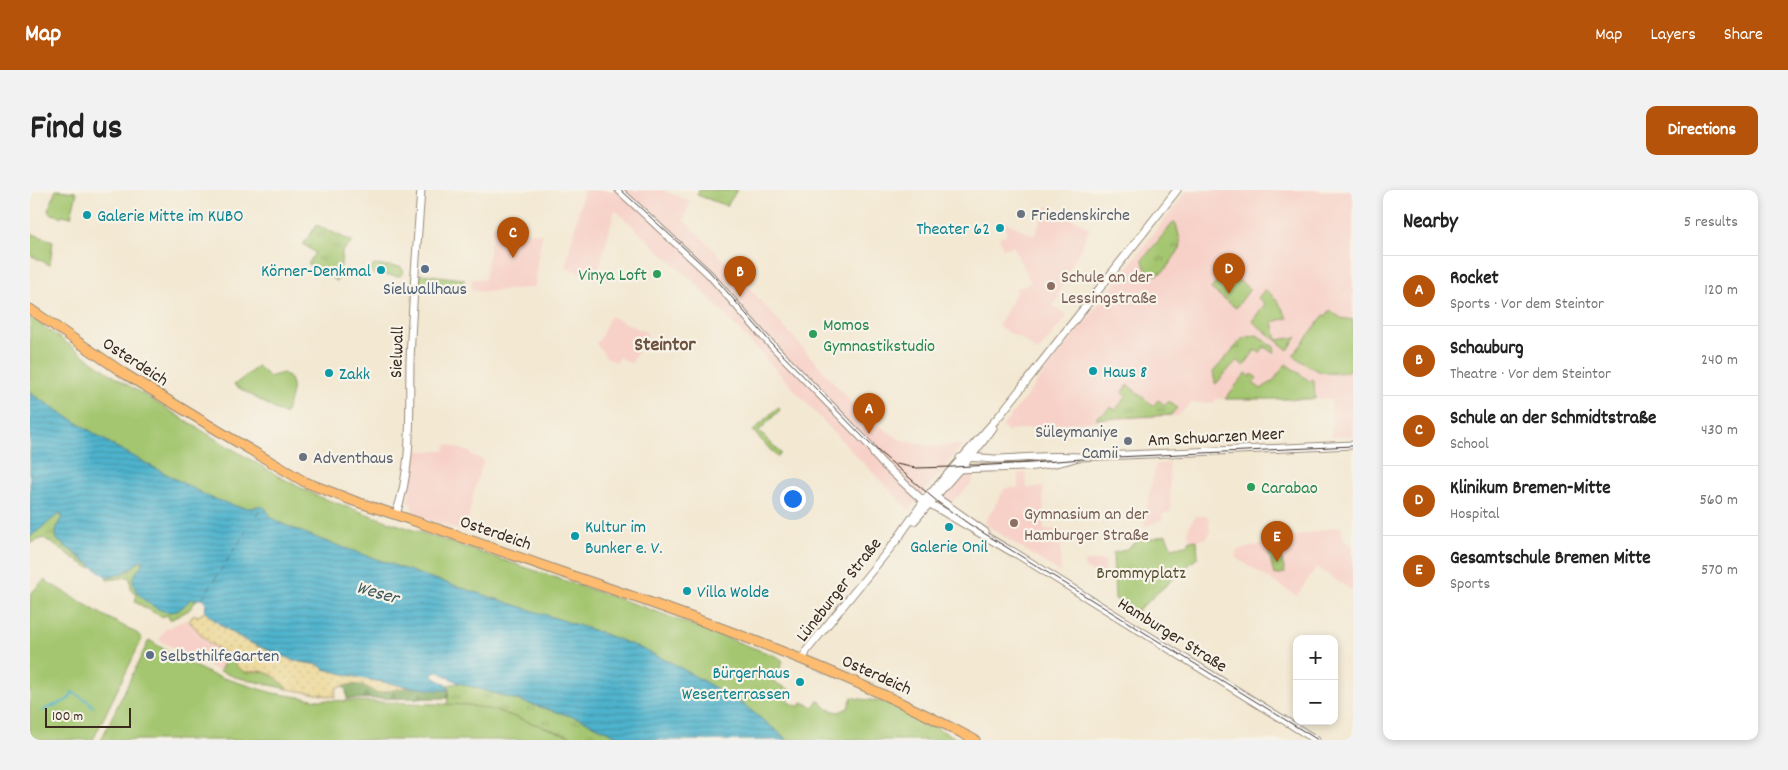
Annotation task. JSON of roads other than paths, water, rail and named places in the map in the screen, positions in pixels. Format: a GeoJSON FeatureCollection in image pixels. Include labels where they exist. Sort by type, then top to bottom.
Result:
{"type":"FeatureCollection","features":[{"type":"Feature","properties":{"kind":"main road","name":"Osterdeich"},"geometry":{"type":"LineString","coordinates":[[30,309],[147,388],[305,482],[326,491],[653,603],[804,660],[924,713],[975,740]]}},
{"type":"Feature","properties":{"kind":"street","name":"Sielwall"},"geometry":{"type":"LineString","coordinates":[[396,514],[401,502],[407,452],[413,300],[421,190]]}},
{"type":"Feature","properties":{"kind":"street","name":"Hamburger Straße"},"geometry":{"type":"LineString","coordinates":[[619,190],[700,264],[764,337],[871,447],[874,454],[901,482],[926,502],[1014,552],[1316,740]]}},
{"type":"Feature","properties":{"kind":"street"},"geometry":{"type":"LineString","coordinates":[[1000,415],[1177,190]]}},
{"type":"Feature","properties":{"kind":"street","name":"Lüneburger Straße"},"geometry":{"type":"LineString","coordinates":[[804,660],[807,650],[926,502],[970,457],[996,425],[1000,415]]}},
{"type":"Feature","properties":{"kind":"street","name":"Lüneburger Straße"},"geometry":{"type":"LineString","coordinates":[[933,495],[960,458],[1000,415]]}},
{"type":"Feature","properties":{"kind":"street","name":"Am Schwarzen Meer"},"geometry":{"type":"LineString","coordinates":[[960,458],[1080,457],[1353,445]]}},
{"type":"Feature","properties":{"kind":"street","name":"Am Schwarzen Meer"},"geometry":{"type":"LineString","coordinates":[[959,469],[1035,465],[1063,462],[1080,457]]}},
{"type":"Feature","properties":{"kind":"street","name":"Hamburger Straße"},"geometry":{"type":"LineString","coordinates":[[933,495],[1014,552]]}},
{"type":"Feature","properties":{"kind":"water","name":"Weser"},"geometry":{"type":"Polygon","coordinates":[[[30,393],[116,447],[209,497],[239,507],[252,508],[260,506],[265,508],[272,518],[280,523],[322,540],[419,574],[602,633],[640,648],[674,664],[744,705],[788,740],[626,740],[581,719],[459,683],[439,672],[433,673],[433,677],[447,685],[449,690],[410,687],[360,678],[324,669],[319,665],[295,661],[246,641],[222,626],[205,612],[206,601],[202,599],[191,599],[176,611],[163,611],[156,608],[143,599],[133,581],[144,560],[138,562],[126,572],[107,577],[57,540],[56,530],[62,515],[58,515],[30,537],[30,393]]]}},
{"type":"Feature","properties":{"kind":"waterway"},"geometry":{"type":"LineString","coordinates":[[43,711],[64,702],[71,696],[72,692],[89,702],[93,707]]}},
{"type":"Feature","properties":{"kind":"tram line"},"geometry":{"type":"LineString","coordinates":[[621,190],[709,271],[772,344],[870,444],[939,503],[969,524],[1318,740]]}},
{"type":"Feature","properties":{"kind":"tram line"},"geometry":{"type":"LineString","coordinates":[[896,464],[916,468],[952,467],[1095,458],[1353,446]]}},
{"type":"Feature","properties":{"kind":"place","name":"Friedenskirche"},"geometry":{"type":"Point","coordinates":[1021,214]}},
{"type":"Feature","properties":{"kind":"place","name":"Galerie Mitte im KUBO"},"geometry":{"type":"Point","coordinates":[87,215]}},
{"type":"Feature","properties":{"kind":"place","name":"Theater 62"},"geometry":{"type":"Point","coordinates":[1000,228]}},
{"type":"Feature","properties":{"kind":"place","name":"Schule an der Schmidtstraße"},"geometry":{"type":"Point","coordinates":[513,258]}},
{"type":"Feature","properties":{"kind":"place","name":"Sielwallhaus"},"geometry":{"type":"Point","coordinates":[425,269]}},
{"type":"Feature","properties":{"kind":"place","name":"Körner-Denkmal"},"geometry":{"type":"Point","coordinates":[381,270]}},
{"type":"Feature","properties":{"kind":"place","name":"Vinya Loft"},"geometry":{"type":"Point","coordinates":[657,274]}},
{"type":"Feature","properties":{"kind":"place","name":"Schule an der Lessingstraße"},"geometry":{"type":"Point","coordinates":[1051,286]}},
{"type":"Feature","properties":{"kind":"place","name":"Klinikum Bremen-Mitte"},"geometry":{"type":"Point","coordinates":[1229,294]}},
{"type":"Feature","properties":{"kind":"place","name":"Schauburg"},"geometry":{"type":"Point","coordinates":[740,297]}},
{"type":"Feature","properties":{"kind":"place","name":"Momos Gymnastikstudio"},"geometry":{"type":"Point","coordinates":[813,334]}},
{"type":"Feature","properties":{"kind":"place","name":"Haus 8"},"geometry":{"type":"Point","coordinates":[1093,371]}},
{"type":"Feature","properties":{"kind":"place","name":"Zakk"},"geometry":{"type":"Point","coordinates":[329,373]}},
{"type":"Feature","properties":{"kind":"place","name":"Rocket"},"geometry":{"type":"Point","coordinates":[869,434]}},
{"type":"Feature","properties":{"kind":"place","name":"Süleymaniye Camii"},"geometry":{"type":"Point","coordinates":[1128,441]}},
{"type":"Feature","properties":{"kind":"place","name":"Adventhaus"},"geometry":{"type":"Point","coordinates":[303,457]}},
{"type":"Feature","properties":{"kind":"place","name":"Carabao"},"geometry":{"type":"Point","coordinates":[1251,487]}},
{"type":"Feature","properties":{"kind":"place","name":"Gymnasium an der Hamburger Straße"},"geometry":{"type":"Point","coordinates":[1014,523]}},
{"type":"Feature","properties":{"kind":"place","name":"Galerie Onil"},"geometry":{"type":"Point","coordinates":[949,527]}},
{"type":"Feature","properties":{"kind":"place","name":"Kultur im Bunker e. V."},"geometry":{"type":"Point","coordinates":[575,536]}},
{"type":"Feature","properties":{"kind":"place","name":"Gesamtschule Bremen Mitte"},"geometry":{"type":"Point","coordinates":[1277,562]}},
{"type":"Feature","properties":{"kind":"place","name":"Villa Wolde"},"geometry":{"type":"Point","coordinates":[687,591]}},
{"type":"Feature","properties":{"kind":"place","name":"SelbsthilfeGarten"},"geometry":{"type":"Point","coordinates":[150,655]}},
{"type":"Feature","properties":{"kind":"place","name":"Bürgerhaus Weserterrassen"},"geometry":{"type":"Point","coordinates":[800,682]}},
{"type":"Feature","properties":{"kind":"district","name":"Steintor"},"geometry":{"type":"Point","coordinates":[665,343]}},
{"type":"Feature","properties":{"kind":"park label","name":"Brommyplatz"},"geometry":{"type":"Point","coordinates":[1141,572]}}]}
